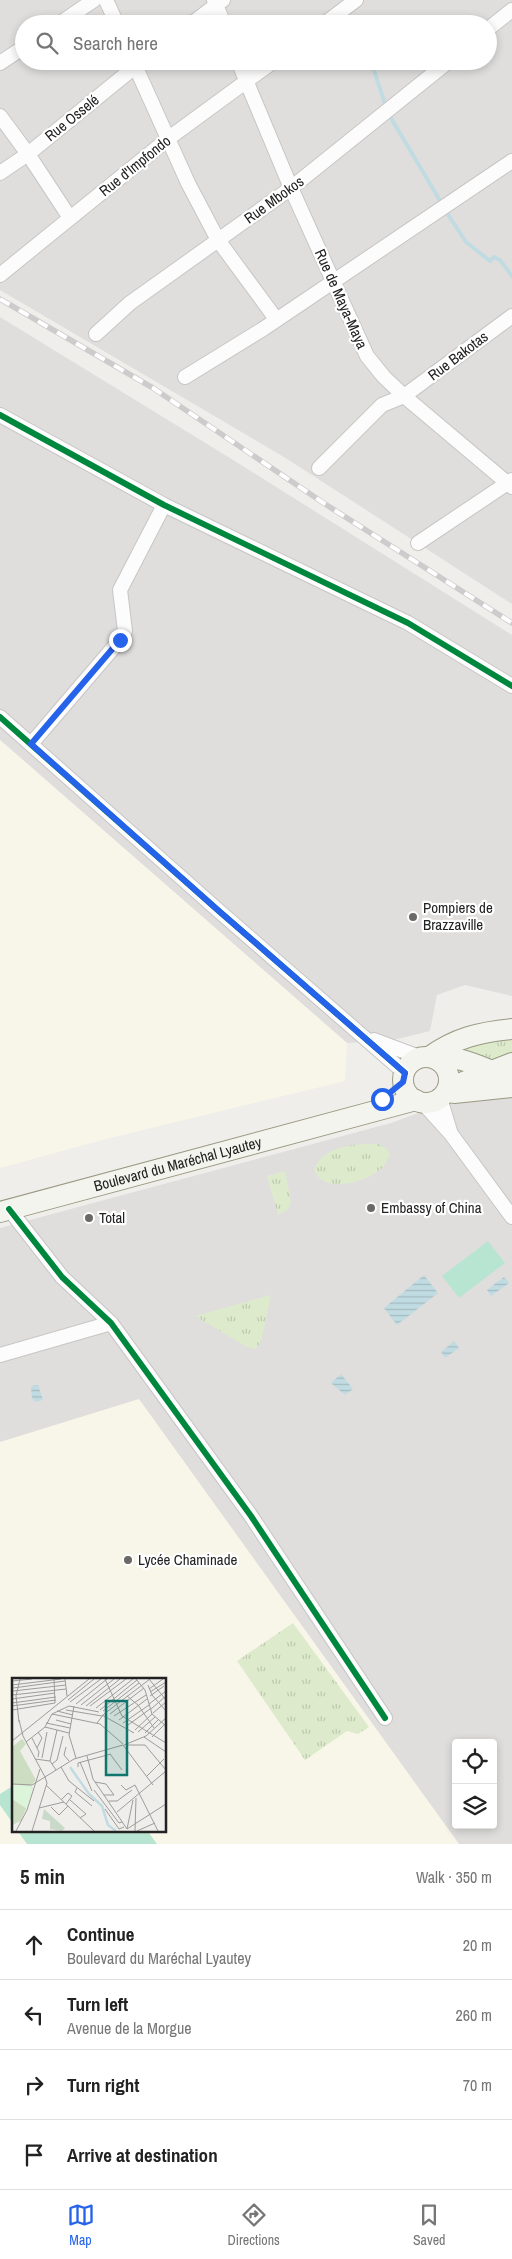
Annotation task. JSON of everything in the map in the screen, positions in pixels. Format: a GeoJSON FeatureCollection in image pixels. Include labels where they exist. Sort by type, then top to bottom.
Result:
{"type":"FeatureCollection","features":[{"type":"Feature","properties":{"kind":"main road"},"geometry":{"type":"LineString","coordinates":[[429,1058],[445,1046],[472,1034],[512,1030]]}},
{"type":"Feature","properties":{"kind":"main road"},"geometry":{"type":"LineString","coordinates":[[429,1058],[446,1068],[448,1074],[434,1096]]}},
{"type":"Feature","properties":{"kind":"main road"},"geometry":{"type":"LineString","coordinates":[[512,1078],[461,1060],[449,1058],[429,1058],[411,1063],[404,1078],[406,1091],[434,1096],[512,1087]]}},
{"type":"Feature","properties":{"kind":"main road"},"geometry":{"type":"LineString","coordinates":[[434,1096],[512,1063]]}},
{"type":"Feature","properties":{"kind":"main road","name":"Boulevard du Maréchal Lyautey"},"geometry":{"type":"LineString","coordinates":[[356,1116],[404,1078]]}},
{"type":"Feature","properties":{"kind":"main road","name":"Boulevard du Maréchal Lyautey"},"geometry":{"type":"LineString","coordinates":[[5,1210],[434,1096]]}},
{"type":"Feature","properties":{"kind":"street"},"geometry":{"type":"LineString","coordinates":[[72,15],[94,0]]}},
{"type":"Feature","properties":{"kind":"street"},"geometry":{"type":"LineString","coordinates":[[106,0],[113,15]]}},
{"type":"Feature","properties":{"kind":"street"},"geometry":{"type":"LineString","coordinates":[[336,15],[356,0]]}},
{"type":"Feature","properties":{"kind":"street"},"geometry":{"type":"LineString","coordinates":[[202,15],[218,2],[222,15]]}},
{"type":"Feature","properties":{"kind":"street"},"geometry":{"type":"LineString","coordinates":[[497,22],[512,10]]}},
{"type":"Feature","properties":{"kind":"street"},"geometry":{"type":"LineString","coordinates":[[0,62],[15,53]]}},
{"type":"Feature","properties":{"kind":"street","name":"Rue Osselé"},"geometry":{"type":"LineString","coordinates":[[0,173],[28,154],[129,70]]}},
{"type":"Feature","properties":{"kind":"street"},"geometry":{"type":"LineString","coordinates":[[140,70],[188,183],[218,240],[276,319]]}},
{"type":"Feature","properties":{"kind":"street","name":"Rue de Maya-Maya"},"geometry":{"type":"LineString","coordinates":[[241,70],[291,188],[367,356],[384,377],[404,396],[510,483]]}},
{"type":"Feature","properties":{"kind":"street","name":"Rue d'Impfondo"},"geometry":{"type":"LineString","coordinates":[[0,275],[169,138],[262,70]]}},
{"type":"Feature","properties":{"kind":"street","name":"Rue Mbokos"},"geometry":{"type":"LineString","coordinates":[[96,334],[130,303],[291,188],[438,70]]}},
{"type":"Feature","properties":{"kind":"street"},"geometry":{"type":"LineString","coordinates":[[0,116],[28,154],[70,218]]}},
{"type":"Feature","properties":{"kind":"street"},"geometry":{"type":"LineString","coordinates":[[185,377],[227,352],[512,161]]}},
{"type":"Feature","properties":{"kind":"street","name":"Rue Bakotas"},"geometry":{"type":"LineString","coordinates":[[319,468],[382,405],[404,396],[512,316]]}},
{"type":"Feature","properties":{"kind":"street"},"geometry":{"type":"LineString","coordinates":[[0,415],[164,505],[408,623],[512,686]]}},
{"type":"Feature","properties":{"kind":"street"},"geometry":{"type":"LineString","coordinates":[[418,543],[510,483]]}},
{"type":"Feature","properties":{"kind":"street"},"geometry":{"type":"LineString","coordinates":[[31,744],[120,640],[125,631],[120,590],[164,505]]}},
{"type":"Feature","properties":{"kind":"street"},"geometry":{"type":"LineString","coordinates":[[0,717],[220,912],[366,1038],[404,1078]]}},
{"type":"Feature","properties":{"kind":"street"},"geometry":{"type":"LineString","coordinates":[[366,1038],[429,1058]]}},
{"type":"Feature","properties":{"kind":"street"},"geometry":{"type":"LineString","coordinates":[[434,1096],[451,1134],[512,1217]]}},
{"type":"Feature","properties":{"kind":"street"},"geometry":{"type":"LineString","coordinates":[[5,1210],[62,1277],[111,1323],[251,1516],[385,1718]]}},
{"type":"Feature","properties":{"kind":"street"},"geometry":{"type":"LineString","coordinates":[[0,1355],[111,1323]]}},
{"type":"Feature","properties":{"kind":"shaded area"},"geometry":{"type":"Polygon","coordinates":[[[0,0],[512,0],[512,604],[284,457],[0,290],[0,0]]]}},
{"type":"Feature","properties":{"kind":"shaded area"},"geometry":{"type":"Polygon","coordinates":[[[0,317],[238,463],[512,635],[512,996],[465,985],[437,995],[430,1031],[389,1041],[347,1043],[0,740],[0,317]]]}},
{"type":"Feature","properties":{"kind":"shaded area"},"geometry":{"type":"Polygon","coordinates":[[[0,740],[347,1043],[345,1081],[102,1140],[0,1168],[0,740]]]}},
{"type":"Feature","properties":{"kind":"shaded area"},"geometry":{"type":"Polygon","coordinates":[[[512,1079],[512,1844],[0,1844],[0,1228],[391,1123],[512,1079]]]}},
{"type":"Feature","properties":{"kind":"shaded area","name":"Lycée Chaminade"},"geometry":{"type":"Polygon","coordinates":[[[139,1399],[459,1844],[0,1844],[0,1442],[139,1399]]]}},
{"type":"Feature","properties":{"kind":"green space"},"geometry":{"type":"Polygon","coordinates":[[[512,1034],[512,1054],[487,1065],[452,1050],[512,1034]]]}},
{"type":"Feature","properties":{"kind":"green space"},"geometry":{"type":"Polygon","coordinates":[[[364,1144],[378,1144],[386,1148],[390,1155],[382,1167],[374,1174],[346,1184],[327,1182],[319,1178],[314,1170],[322,1157],[334,1150],[364,1144]]]}},
{"type":"Feature","properties":{"kind":"green space"},"geometry":{"type":"Polygon","coordinates":[[[285,1171],[291,1203],[287,1210],[278,1215],[267,1176],[285,1171]]]}},
{"type":"Feature","properties":{"kind":"green space"},"geometry":{"type":"Polygon","coordinates":[[[488,1241],[505,1263],[459,1298],[442,1276],[488,1241]]]}},
{"type":"Feature","properties":{"kind":"green space"},"geometry":{"type":"Polygon","coordinates":[[[271,1295],[261,1342],[255,1349],[247,1347],[195,1316],[271,1295]]]}},
{"type":"Feature","properties":{"kind":"green space"},"geometry":{"type":"Polygon","coordinates":[[[293,1623],[369,1727],[358,1734],[347,1731],[305,1760],[237,1661],[293,1623]]]}},
{"type":"Feature","properties":{"kind":"green space"},"geometry":{"type":"Polygon","coordinates":[[[12,1786],[12,1822],[0,1805],[0,1794],[12,1786]]]}},
{"type":"Feature","properties":{"kind":"green space"},"geometry":{"type":"Polygon","coordinates":[[[18,1832],[148,1832],[157,1844],[27,1844],[18,1832]]]}},
{"type":"Feature","properties":{"kind":"water"},"geometry":{"type":"Polygon","coordinates":[[[424,1275],[438,1293],[397,1325],[384,1308],[424,1275]]]}},
{"type":"Feature","properties":{"kind":"water"},"geometry":{"type":"Polygon","coordinates":[[[504,1277],[509,1283],[491,1296],[487,1290],[504,1277]]]}},
{"type":"Feature","properties":{"kind":"water"},"geometry":{"type":"Polygon","coordinates":[[[454,1341],[459,1348],[445,1358],[441,1352],[454,1341]]]}},
{"type":"Feature","properties":{"kind":"water"},"geometry":{"type":"Polygon","coordinates":[[[341,1374],[353,1389],[345,1395],[331,1383],[341,1374]]]}},
{"type":"Feature","properties":{"kind":"water"},"geometry":{"type":"Polygon","coordinates":[[[38,1385],[43,1400],[35,1402],[32,1398],[31,1387],[38,1385]]]}},
{"type":"Feature","properties":{"kind":"waterway"},"geometry":{"type":"LineString","coordinates":[[374,70],[386,107]]}},
{"type":"Feature","properties":{"kind":"waterway"},"geometry":{"type":"LineString","coordinates":[[388,113],[442,204]]}},
{"type":"Feature","properties":{"kind":"waterway"},"geometry":{"type":"LineString","coordinates":[[445,210],[466,242],[490,261],[494,257],[500,260],[512,276]]}},
{"type":"Feature","properties":{"kind":"railway"},"geometry":{"type":"LineString","coordinates":[[0,299],[153,388],[325,504],[512,623]]}},
{"type":"Feature","properties":{"kind":"cycle path"},"geometry":{"type":"LineString","coordinates":[[0,415],[164,505],[408,623],[512,686]]}},
{"type":"Feature","properties":{"kind":"cycle path"},"geometry":{"type":"LineString","coordinates":[[0,717],[405,1073]]}},
{"type":"Feature","properties":{"kind":"cycle path"},"geometry":{"type":"LineString","coordinates":[[9,1209],[62,1277],[111,1323],[251,1516],[385,1718]]}},
{"type":"Feature","properties":{"kind":"place","name":"Pompiers de Brazzaville"},"geometry":{"type":"Point","coordinates":[413,917]}},
{"type":"Feature","properties":{"kind":"place","name":"Embassy of China"},"geometry":{"type":"Point","coordinates":[371,1208]}},
{"type":"Feature","properties":{"kind":"place","name":"Total"},"geometry":{"type":"Point","coordinates":[89,1218]}},
{"type":"Feature","properties":{"kind":"place","name":"Lycée Chaminade"},"geometry":{"type":"Point","coordinates":[128,1560]}},
{"type":"Feature","properties":{"kind":"route"},"geometry":{"type":"LineString","coordinates":[[120,640],[31,744],[405,1073],[403,1082],[382,1099]]}}]}
